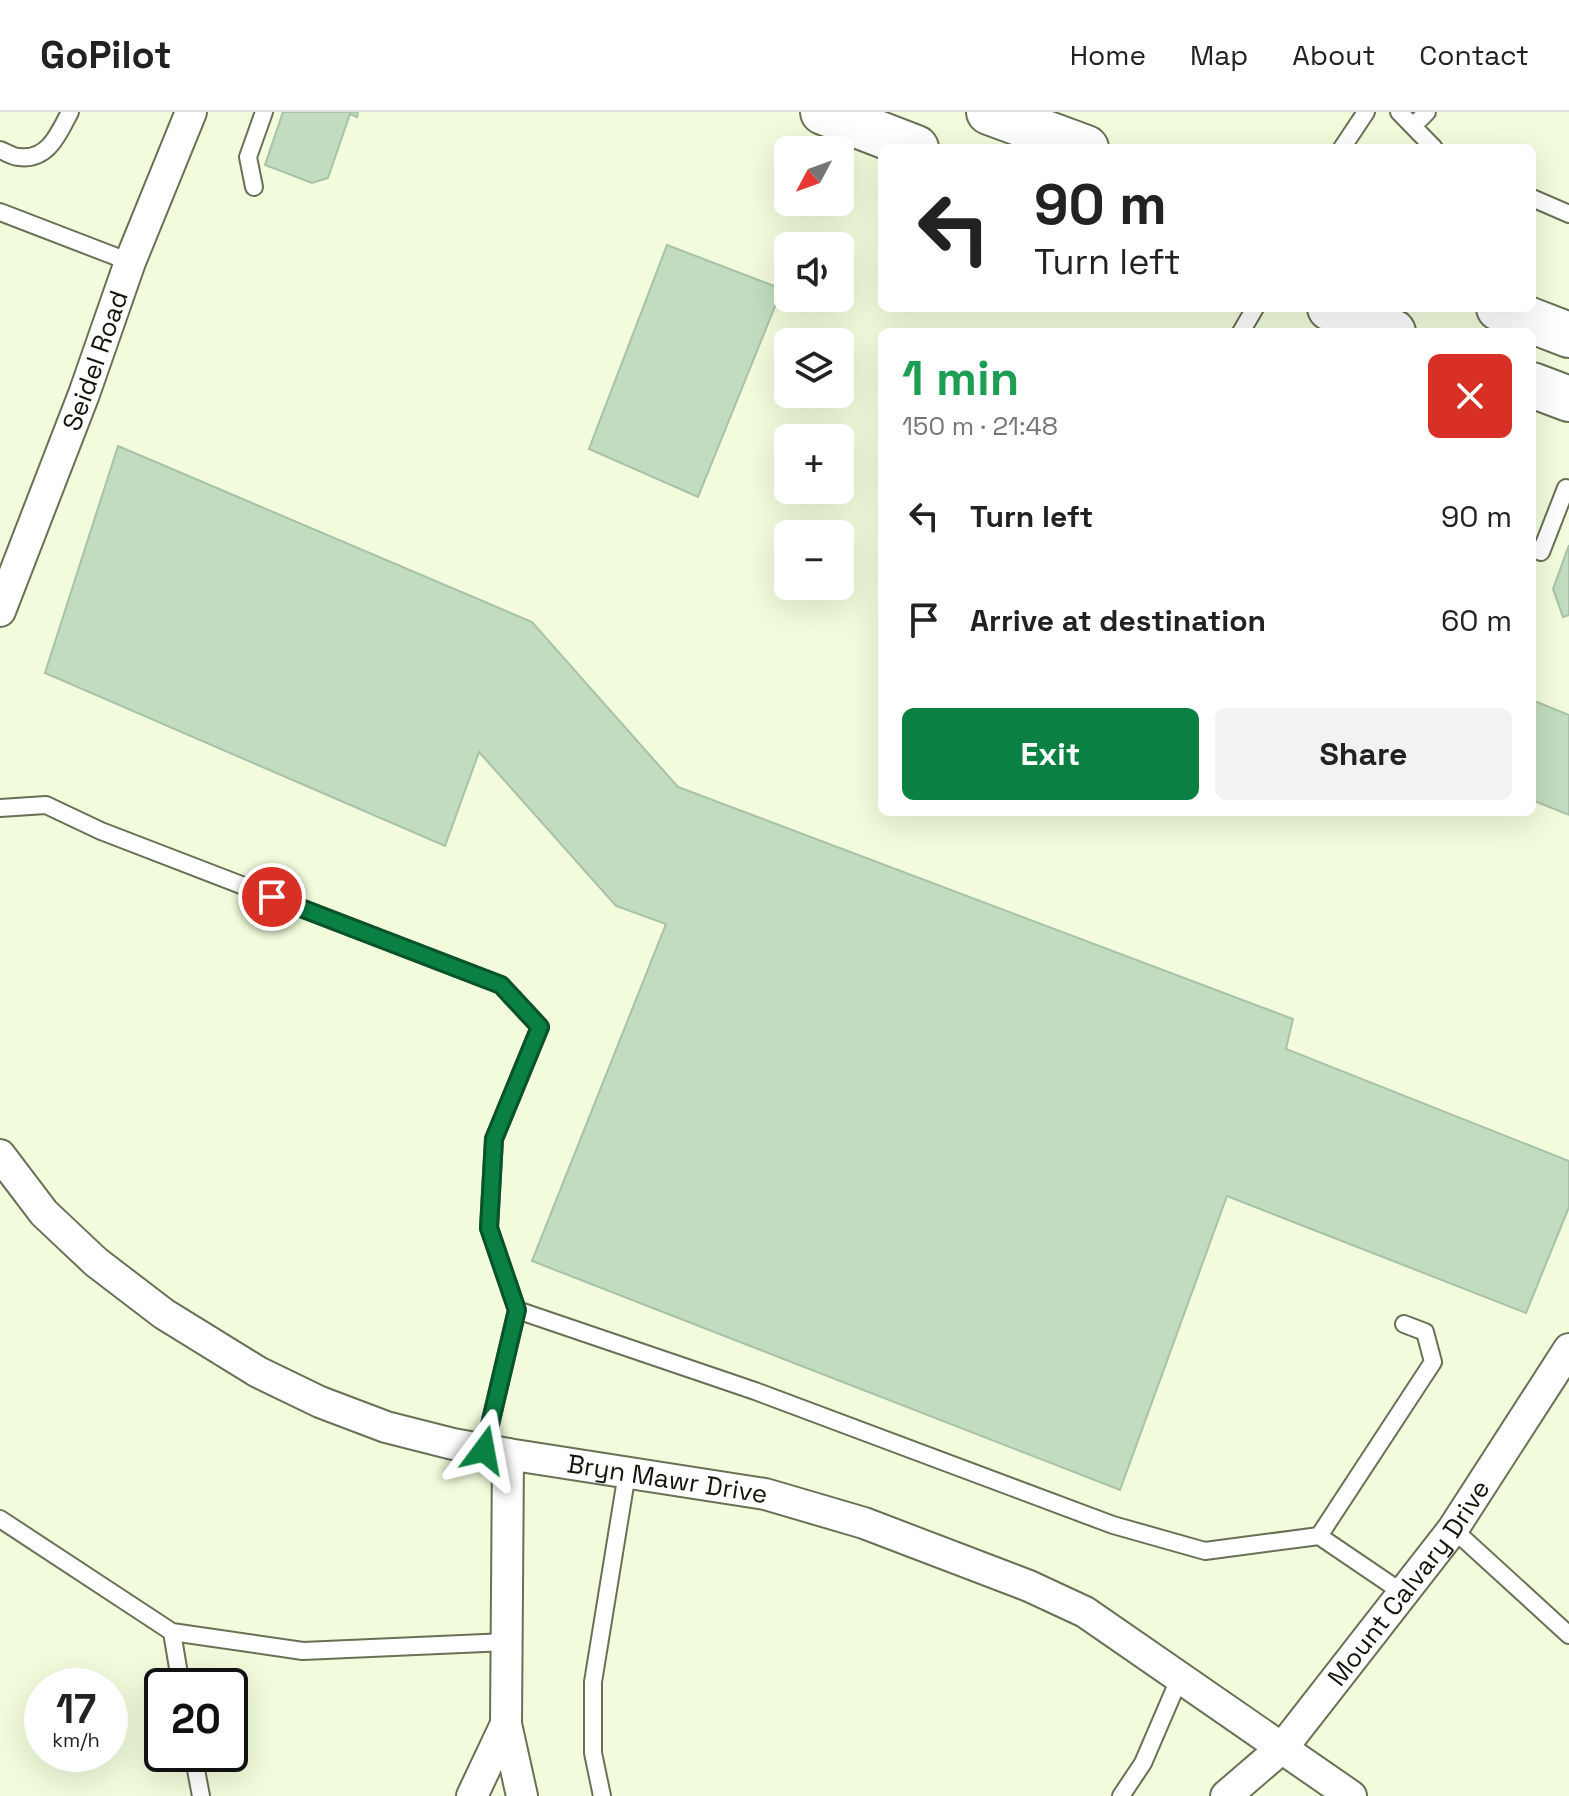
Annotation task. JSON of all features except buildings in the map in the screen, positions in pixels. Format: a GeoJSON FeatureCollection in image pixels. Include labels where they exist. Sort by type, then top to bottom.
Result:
{"type":"FeatureCollection","features":[{"type":"Feature","properties":{"kind":"main road"},"geometry":{"type":"LineString","coordinates":[[823,112],[906,144]]}},
{"type":"Feature","properties":{"kind":"main road"},"geometry":{"type":"LineString","coordinates":[[989,112],[1075,144]]}},
{"type":"Feature","properties":{"kind":"main road"},"geometry":{"type":"LineString","coordinates":[[1340,312],[1382,328]]}},
{"type":"Feature","properties":{"kind":"main road"},"geometry":{"type":"LineString","coordinates":[[1509,312],[1569,335]]}},
{"type":"Feature","properties":{"kind":"main road"},"geometry":{"type":"LineString","coordinates":[[1536,387],[1569,399]]}},
{"type":"Feature","properties":{"kind":"street","name":"Seidel Road"},"geometry":{"type":"LineString","coordinates":[[0,611],[84,394],[130,262],[191,112]]}},
{"type":"Feature","properties":{"kind":"street","name":"Bryn Mawr Drive"},"geometry":{"type":"LineString","coordinates":[[0,1155],[44,1213],[96,1262],[164,1314],[258,1372],[320,1402],[386,1427],[453,1444],[765,1494],[864,1523],[1029,1586],[1085,1612],[1351,1796]]}},
{"type":"Feature","properties":{"kind":"street","name":"Mount Calvary Drive"},"geometry":{"type":"LineString","coordinates":[[1226,1796],[1283,1747],[1453,1529],[1569,1349]]}},
{"type":"Feature","properties":{"kind":"street"},"geometry":{"type":"LineString","coordinates":[[496,1452],[507,1642],[506,1724],[522,1796]]}},
{"type":"Feature","properties":{"kind":"street"},"geometry":{"type":"LineString","coordinates":[[472,1796],[506,1724]]}},
{"type":"Feature","properties":{"kind":"lane"},"geometry":{"type":"LineString","coordinates":[[0,150],[18,157],[36,156],[55,141],[70,112]]}},
{"type":"Feature","properties":{"kind":"lane"},"geometry":{"type":"LineString","coordinates":[[254,187],[248,157],[264,112]]}},
{"type":"Feature","properties":{"kind":"lane"},"geometry":{"type":"LineString","coordinates":[[1345,144],[1366,112]]}},
{"type":"Feature","properties":{"kind":"lane"},"geometry":{"type":"LineString","coordinates":[[1399,112],[1430,144]]}},
{"type":"Feature","properties":{"kind":"lane"},"geometry":{"type":"LineString","coordinates":[[1413,126],[1427,112]]}},
{"type":"Feature","properties":{"kind":"lane"},"geometry":{"type":"LineString","coordinates":[[1536,200],[1569,214]]}},
{"type":"Feature","properties":{"kind":"lane"},"geometry":{"type":"LineString","coordinates":[[0,212],[130,262]]}},
{"type":"Feature","properties":{"kind":"lane"},"geometry":{"type":"LineString","coordinates":[[1536,550],[1541,552],[1566,488],[1569,489]]}},
{"type":"Feature","properties":{"kind":"lane"},"geometry":{"type":"LineString","coordinates":[[0,808],[46,805],[101,831],[501,985],[540,1027],[494,1139],[489,1228],[517,1310],[496,1452]]}},
{"type":"Feature","properties":{"kind":"lane"},"geometry":{"type":"LineString","coordinates":[[517,1310],[755,1391],[1113,1525],[1205,1551],[1319,1536],[1403,1593]]}},
{"type":"Feature","properties":{"kind":"lane"},"geometry":{"type":"LineString","coordinates":[[1319,1536],[1433,1362],[1425,1332],[1404,1324]]}},
{"type":"Feature","properties":{"kind":"lane"},"geometry":{"type":"LineString","coordinates":[[602,1796],[593,1753],[593,1682],[627,1473]]}},
{"type":"Feature","properties":{"kind":"lane"},"geometry":{"type":"LineString","coordinates":[[0,1519],[172,1632],[303,1651],[507,1642]]}},
{"type":"Feature","properties":{"kind":"lane"},"geometry":{"type":"LineString","coordinates":[[1453,1529],[1569,1635]]}},
{"type":"Feature","properties":{"kind":"lane"},"geometry":{"type":"LineString","coordinates":[[172,1632],[178,1668]]}},
{"type":"Feature","properties":{"kind":"lane"},"geometry":{"type":"LineString","coordinates":[[1121,1796],[1143,1763],[1180,1677]]}},
{"type":"Feature","properties":{"kind":"lane"},"geometry":{"type":"LineString","coordinates":[[196,1772],[201,1796]]}},
{"type":"Feature","properties":{"kind":"route"},"geometry":{"type":"LineString","coordinates":[[272,897],[501,985],[540,1027],[494,1139],[489,1228],[517,1310],[484,1450]]}}]}
